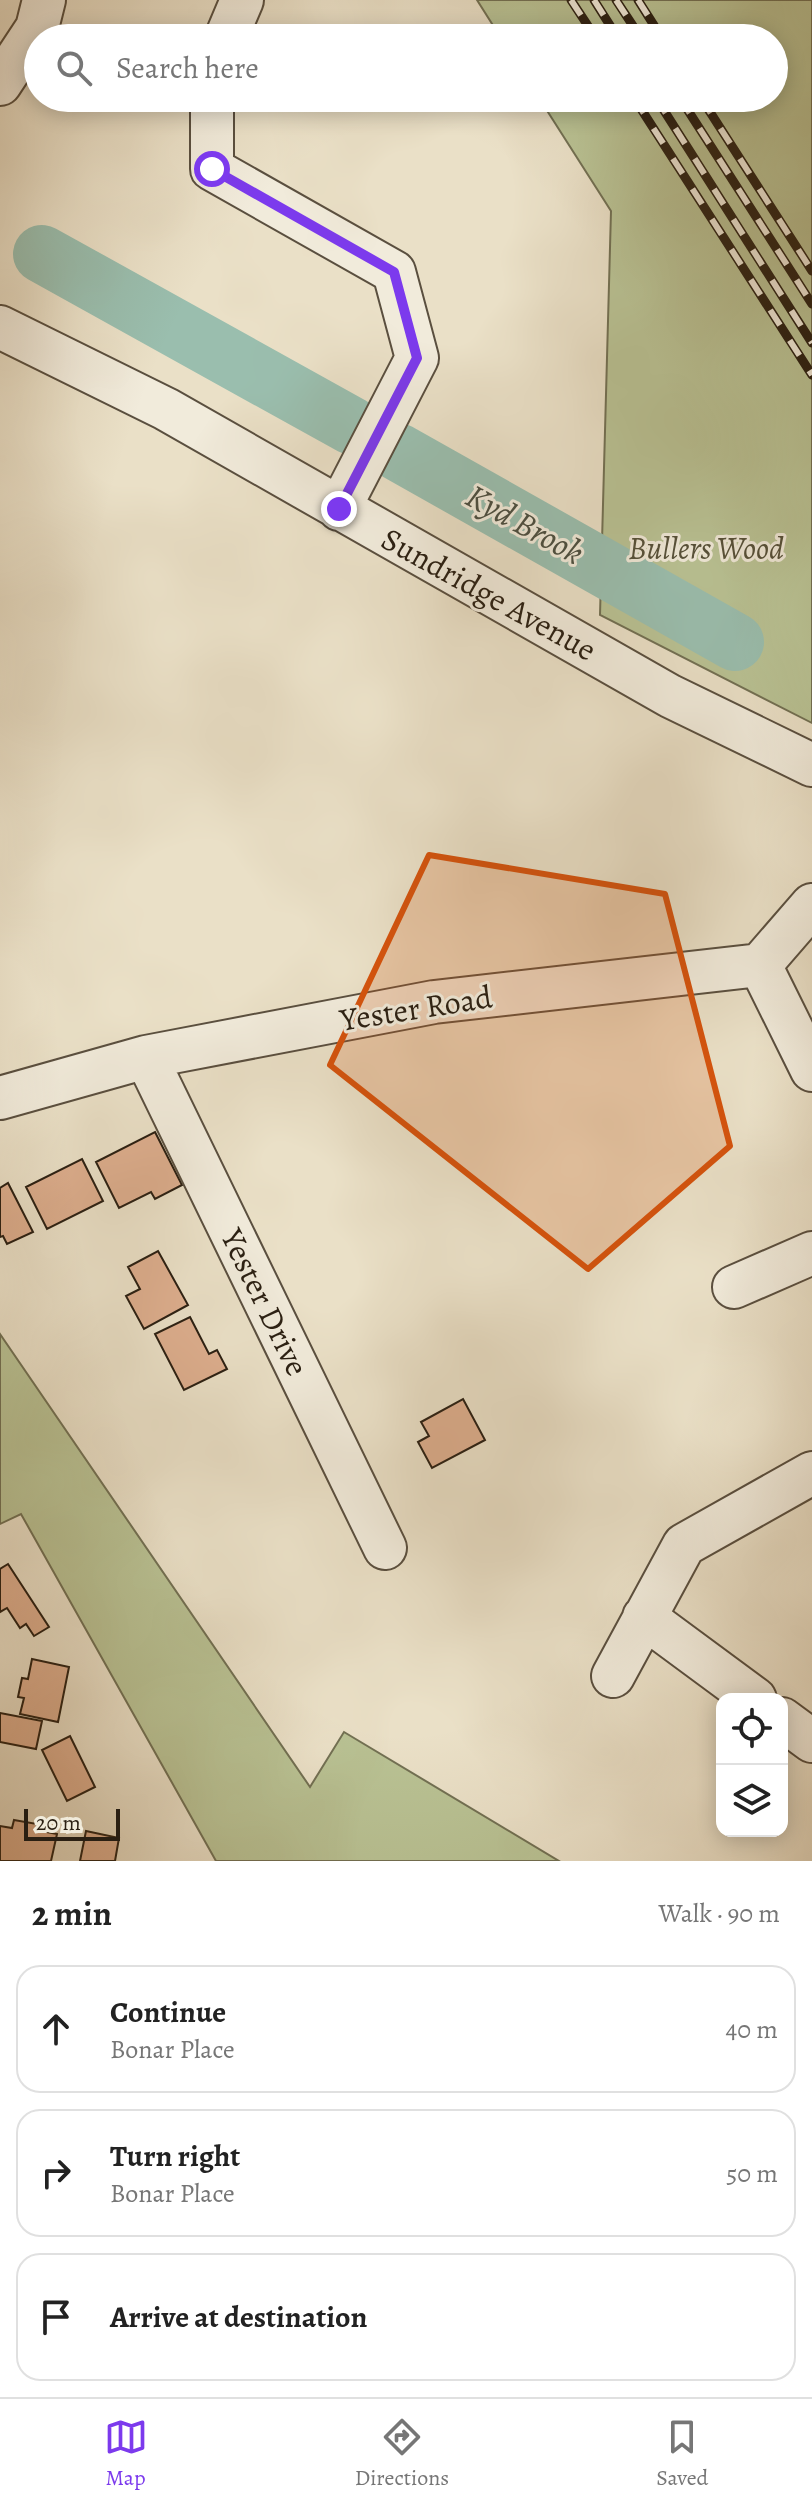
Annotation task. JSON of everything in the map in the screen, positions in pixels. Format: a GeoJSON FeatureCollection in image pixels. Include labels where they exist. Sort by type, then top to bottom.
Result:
{"type":"FeatureCollection","features":[{"type":"Feature","properties":{"kind":"street"},"geometry":{"type":"LineString","coordinates":[[38,24],[44,0]]}},
{"type":"Feature","properties":{"kind":"street"},"geometry":{"type":"LineString","coordinates":[[232,24],[242,0]]}},
{"type":"Feature","properties":{"kind":"street"},"geometry":{"type":"LineString","coordinates":[[0,84],[24,48]]}},
{"type":"Feature","properties":{"kind":"street"},"geometry":{"type":"LineString","coordinates":[[212,112],[212,169],[394,272],[417,358],[339,509]]}},
{"type":"Feature","properties":{"kind":"street","name":"Sundridge Avenue"},"geometry":{"type":"LineString","coordinates":[[0,327],[166,409],[670,696],[812,765]]}},
{"type":"Feature","properties":{"kind":"street"},"geometry":{"type":"LineString","coordinates":[[812,905],[760,965],[812,1070]]}},
{"type":"Feature","properties":{"kind":"street","name":"Yester Road"},"geometry":{"type":"LineString","coordinates":[[0,1098],[146,1057],[434,1002],[760,965]]}},
{"type":"Feature","properties":{"kind":"street","name":"Yester Drive"},"geometry":{"type":"LineString","coordinates":[[146,1057],[385,1548]]}},
{"type":"Feature","properties":{"kind":"street"},"geometry":{"type":"LineString","coordinates":[[734,1287],[812,1253]]}},
{"type":"Feature","properties":{"kind":"street"},"geometry":{"type":"LineString","coordinates":[[613,1676],[684,1545],[812,1473]]}},
{"type":"Feature","properties":{"kind":"street"},"geometry":{"type":"LineString","coordinates":[[644,1617],[747,1693]]}},
{"type":"Feature","properties":{"kind":"street"},"geometry":{"type":"LineString","coordinates":[[788,1723],[812,1741]]}},
{"type":"Feature","properties":{"kind":"highlighted area"},"geometry":{"type":"Polygon","coordinates":[[[429,855],[665,894],[730,1146],[588,1269],[330,1065],[429,855]]]}},
{"type":"Feature","properties":{"kind":"green space","name":"Bullers Wood"},"geometry":{"type":"Polygon","coordinates":[[[477,0],[812,0],[812,723],[600,615],[611,211],[548,112],[788,112],[788,24],[492,24],[477,0]]]}},
{"type":"Feature","properties":{"kind":"green space"},"geometry":{"type":"Polygon","coordinates":[[[0,1334],[310,1787],[344,1732],[559,1861],[216,1861],[21,1514],[0,1524],[0,1334]]]}},
{"type":"Feature","properties":{"kind":"building"},"geometry":{"type":"Polygon","coordinates":[[[155,1132],[182,1185],[155,1199],[151,1192],[119,1208],[96,1162],[155,1132]]]}},
{"type":"Feature","properties":{"kind":"building"},"geometry":{"type":"Polygon","coordinates":[[[82,1159],[103,1201],[47,1229],[26,1187],[82,1159]]]}},
{"type":"Feature","properties":{"kind":"building"},"geometry":{"type":"Polygon","coordinates":[[[8,1183],[33,1232],[7,1244],[3,1236],[0,1237],[0,1188],[8,1183]]]}},
{"type":"Feature","properties":{"kind":"building"},"geometry":{"type":"Polygon","coordinates":[[[158,1251],[188,1305],[144,1329],[126,1296],[140,1289],[128,1267],[158,1251]]]}},
{"type":"Feature","properties":{"kind":"building"},"geometry":{"type":"Polygon","coordinates":[[[190,1317],[209,1354],[217,1350],[227,1369],[184,1390],[155,1334],[190,1317]]]}},
{"type":"Feature","properties":{"kind":"building"},"geometry":{"type":"Polygon","coordinates":[[[463,1399],[485,1440],[432,1468],[418,1442],[429,1436],[421,1422],[463,1399]]]}},
{"type":"Feature","properties":{"kind":"building"},"geometry":{"type":"Polygon","coordinates":[[[8,1564],[49,1627],[34,1636],[26,1624],[20,1628],[7,1608],[0,1612],[0,1569],[8,1564]]]}},
{"type":"Feature","properties":{"kind":"building"},"geometry":{"type":"Polygon","coordinates":[[[32,1659],[69,1667],[58,1722],[20,1714],[24,1698],[18,1697],[22,1678],[28,1679],[32,1659]]]}},
{"type":"Feature","properties":{"kind":"building"},"geometry":{"type":"Polygon","coordinates":[[[0,1713],[42,1721],[36,1749],[0,1742],[0,1713]]]}},
{"type":"Feature","properties":{"kind":"building"},"geometry":{"type":"Polygon","coordinates":[[[70,1736],[95,1787],[67,1801],[42,1750],[70,1736]]]}},
{"type":"Feature","properties":{"kind":"building"},"geometry":{"type":"Polygon","coordinates":[[[14,1820],[37,1824],[36,1830],[57,1834],[51,1861],[0,1861],[0,1826],[12,1828],[14,1820]]]}},
{"type":"Feature","properties":{"kind":"building"},"geometry":{"type":"Polygon","coordinates":[[[86,1831],[119,1838],[115,1861],[80,1861],[86,1831]]]}},
{"type":"Feature","properties":{"kind":"waterway","name":"Kyd Brook"},"geometry":{"type":"LineString","coordinates":[[42,254],[352,426]]}},
{"type":"Feature","properties":{"kind":"waterway","name":"Kyd Brook"},"geometry":{"type":"LineString","coordinates":[[398,452],[735,642]]}},
{"type":"Feature","properties":{"kind":"railway"},"geometry":{"type":"LineString","coordinates":[[571,0],[587,24]]}},
{"type":"Feature","properties":{"kind":"railway"},"geometry":{"type":"LineString","coordinates":[[594,0],[609,24]]}},
{"type":"Feature","properties":{"kind":"railway"},"geometry":{"type":"LineString","coordinates":[[616,0],[632,24]]}},
{"type":"Feature","properties":{"kind":"railway"},"geometry":{"type":"LineString","coordinates":[[638,0],[653,24]]}},
{"type":"Feature","properties":{"kind":"railway"},"geometry":{"type":"LineString","coordinates":[[643,112],[812,375]]}},
{"type":"Feature","properties":{"kind":"railway"},"geometry":{"type":"LineString","coordinates":[[665,112],[812,343]]}},
{"type":"Feature","properties":{"kind":"railway"},"geometry":{"type":"LineString","coordinates":[[689,112],[812,304]]}},
{"type":"Feature","properties":{"kind":"railway"},"geometry":{"type":"LineString","coordinates":[[710,112],[812,271]]}},
{"type":"Feature","properties":{"kind":"route"},"geometry":{"type":"LineString","coordinates":[[212,169],[394,272],[417,358],[339,509]]}}]}
